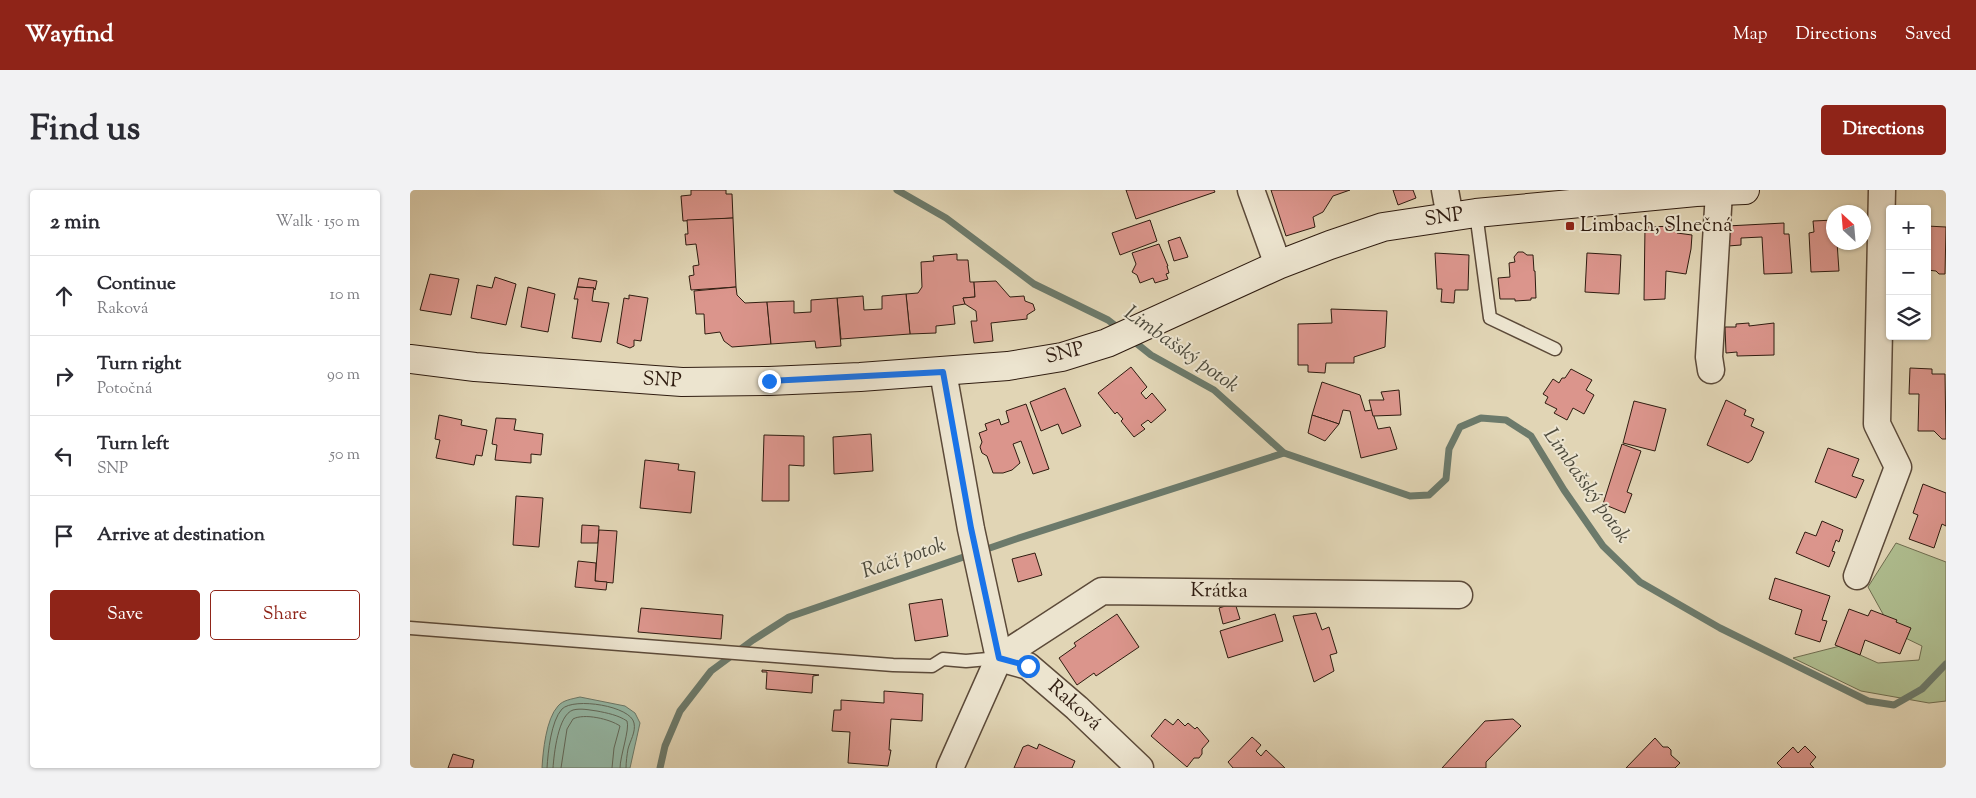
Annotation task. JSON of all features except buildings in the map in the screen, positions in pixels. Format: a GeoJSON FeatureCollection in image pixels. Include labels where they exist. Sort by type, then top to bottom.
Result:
{"type":"FeatureCollection","features":[{"type":"Feature","properties":{"kind":"street"},"geometry":{"type":"LineString","coordinates":[[1251,190],[1278,265]]}},
{"type":"Feature","properties":{"kind":"street"},"geometry":{"type":"LineString","coordinates":[[1445,190],[1463,215]]}},
{"type":"Feature","properties":{"kind":"street","name":"SNP"},"geometry":{"type":"LineString","coordinates":[[410,360],[485,368],[682,382],[769,381],[943,372],[1008,366],[1062,357],[1107,344],[1278,265],[1383,227],[1463,215],[1746,190]]}},
{"type":"Feature","properties":{"kind":"street"},"geometry":{"type":"LineString","coordinates":[[1857,576],[1898,467],[1877,424],[1882,190]]}},
{"type":"Feature","properties":{"kind":"street"},"geometry":{"type":"LineString","coordinates":[[1708,192],[1709,357],[1711,370]]}},
{"type":"Feature","properties":{"kind":"street"},"geometry":{"type":"LineString","coordinates":[[943,372],[971,528],[999,658],[950,768]]}},
{"type":"Feature","properties":{"kind":"street","name":"Krátka"},"geometry":{"type":"LineString","coordinates":[[999,658],[1102,591],[1459,595]]}},
{"type":"Feature","properties":{"kind":"street","name":"Raková"},"geometry":{"type":"LineString","coordinates":[[999,658],[1028,666],[1078,708],[1140,768]]}},
{"type":"Feature","properties":{"kind":"lane"},"geometry":{"type":"LineString","coordinates":[[1463,215],[1490,318],[1555,349]]}},
{"type":"Feature","properties":{"kind":"lane"},"geometry":{"type":"LineString","coordinates":[[410,628],[893,665],[932,666],[943,660],[966,661],[999,658]]}},
{"type":"Feature","properties":{"kind":"shaded area"},"geometry":{"type":"Polygon","coordinates":[[[1896,543],[1946,562],[1946,701],[1929,703],[1861,691],[1793,658],[1840,646],[1878,663],[1919,660],[1922,646],[1893,632],[1868,587],[1896,543]]]}},
{"type":"Feature","properties":{"kind":"water"},"geometry":{"type":"Polygon","coordinates":[[[580,697],[625,706],[635,713],[640,723],[630,768],[542,768],[546,736],[554,712],[562,702],[580,697]]]}},
{"type":"Feature","properties":{"kind":"waterway","name":"Limbašský potok"},"geometry":{"type":"LineString","coordinates":[[897,190],[946,218],[1034,284],[1108,320],[1121,330]]}},
{"type":"Feature","properties":{"kind":"waterway","name":"Limbašský potok"},"geometry":{"type":"LineString","coordinates":[[1131,339],[1151,355],[1214,390],[1284,453],[1410,496],[1429,495],[1446,479],[1449,449],[1460,427],[1481,418],[1506,420],[1531,436],[1564,490],[1603,546],[1640,582],[1720,628],[1868,701],[1894,705],[1922,689],[1946,664]]}},
{"type":"Feature","properties":{"kind":"waterway","name":"Račí potok"},"geometry":{"type":"LineString","coordinates":[[660,768],[665,746],[680,711],[711,671],[753,640],[789,617],[1016,539],[1284,453]]}},
{"type":"Feature","properties":{"kind":"place","name":"Limbach, Slnečná"},"geometry":{"type":"Point","coordinates":[1570,226]}},
{"type":"Feature","properties":{"kind":"route"},"geometry":{"type":"LineString","coordinates":[[769,381],[943,372],[971,528],[999,658],[1028,666]]}}]}
